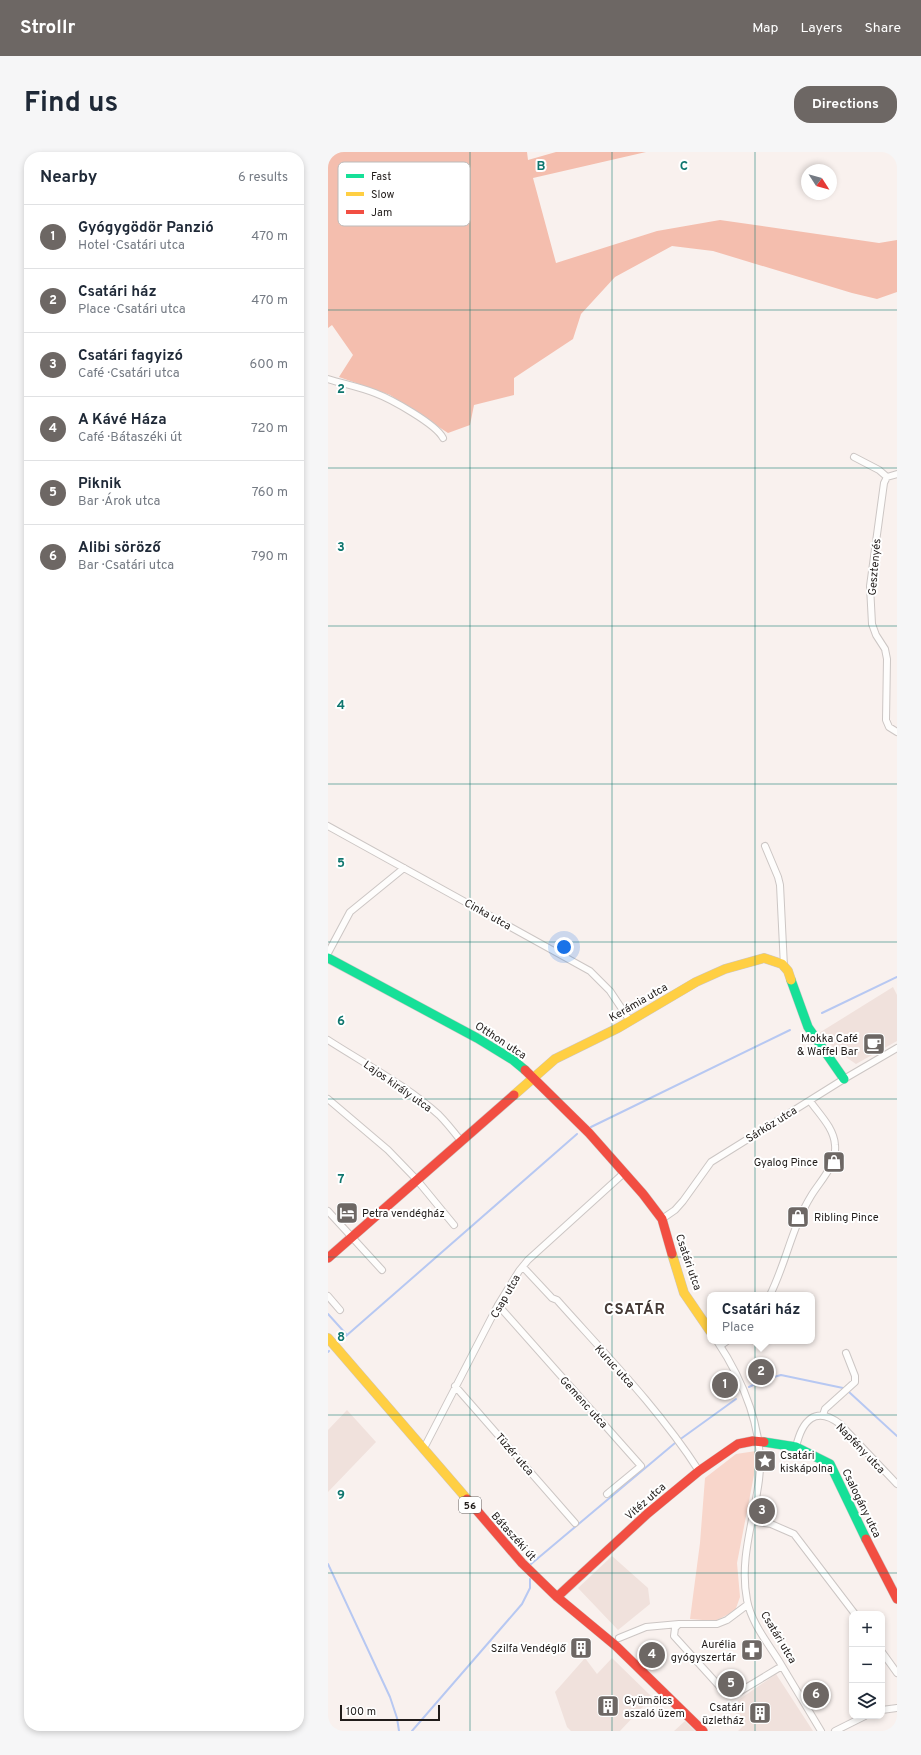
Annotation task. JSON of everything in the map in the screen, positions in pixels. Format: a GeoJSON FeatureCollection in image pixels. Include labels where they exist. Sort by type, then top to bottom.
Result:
{"type":"FeatureCollection","features":[{"type":"Feature","properties":{"kind":"street"},"geometry":{"type":"LineString","coordinates":[[328,379],[376,393],[429,423],[440,432],[443,438]]}},
{"type":"Feature","properties":{"kind":"street"},"geometry":{"type":"LineString","coordinates":[[854,457],[879,470],[887,477],[897,474]]}},
{"type":"Feature","properties":{"kind":"street","name":"Gesztenyés"},"geometry":{"type":"LineString","coordinates":[[887,477],[884,483],[870,586],[872,624],[876,635],[886,649],[886,720],[889,727],[897,732]]}},
{"type":"Feature","properties":{"kind":"street","name":"Cinka utca"},"geometry":{"type":"LineString","coordinates":[[328,826],[590,971],[610,991],[630,1021]]}},
{"type":"Feature","properties":{"kind":"street"},"geometry":{"type":"LineString","coordinates":[[765,846],[780,885],[784,967],[788,971],[794,985],[808,1027],[844,1079]]}},
{"type":"Feature","properties":{"kind":"street"},"geometry":{"type":"LineString","coordinates":[[328,953],[350,912],[404,868]]}},
{"type":"Feature","properties":{"kind":"street","name":"Otthon utca"},"geometry":{"type":"LineString","coordinates":[[328,958],[477,1038],[513,1060],[534,1078],[589,1133],[643,1194],[662,1219]]}},
{"type":"Feature","properties":{"kind":"street","name":"Kerámia utca"},"geometry":{"type":"LineString","coordinates":[[328,1258],[555,1059],[630,1021],[696,982],[725,969],[764,958],[773,960],[784,967]]}},
{"type":"Feature","properties":{"kind":"street","name":"Lajos király utca"},"geometry":{"type":"LineString","coordinates":[[328,1040],[384,1074],[414,1096],[439,1115],[461,1141]]}},
{"type":"Feature","properties":{"kind":"street","name":"Sárköz utca"},"geometry":{"type":"LineString","coordinates":[[662,1219],[683,1202],[711,1162],[844,1079],[897,1048]]}},
{"type":"Feature","properties":{"kind":"street"},"geometry":{"type":"LineString","coordinates":[[328,1099],[376,1138],[417,1180],[454,1225]]}},
{"type":"Feature","properties":{"kind":"street"},"geometry":{"type":"LineString","coordinates":[[772,1292],[801,1216],[811,1197],[826,1176],[834,1158],[835,1146],[831,1130],[810,1101]]}},
{"type":"Feature","properties":{"kind":"street","name":"Csap utca"},"geometry":{"type":"LineString","coordinates":[[424,1448],[498,1305],[523,1267],[624,1172]]}},
{"type":"Feature","properties":{"kind":"street"},"geometry":{"type":"LineString","coordinates":[[328,1211],[382,1270]]}},
{"type":"Feature","properties":{"kind":"street","name":"Csatári utca"},"geometry":{"type":"LineString","coordinates":[[662,1219],[684,1293],[707,1327]]}},
{"type":"Feature","properties":{"kind":"street","name":"Kuruc utca"},"geometry":{"type":"LineString","coordinates":[[523,1267],[552,1298],[557,1300],[675,1436],[699,1471]]}},
{"type":"Feature","properties":{"kind":"street"},"geometry":{"type":"LineString","coordinates":[[328,1296],[340,1310]]}},
{"type":"Feature","properties":{"kind":"street","name":"Gemenc utca"},"geometry":{"type":"LineString","coordinates":[[498,1305],[641,1466],[607,1494]]}},
{"type":"Feature","properties":{"kind":"street","name":"Bátaszéki út"},"geometry":{"type":"LineString","coordinates":[[330,1339],[511,1552],[557,1597],[616,1646],[703,1731]]}},
{"type":"Feature","properties":{"kind":"street","name":"Csatári utca"},"geometry":{"type":"LineString","coordinates":[[719,1344],[747,1400],[758,1441],[760,1459],[759,1480],[745,1565],[745,1584],[748,1605],[756,1625],[821,1731]]}},
{"type":"Feature","properties":{"kind":"street"},"geometry":{"type":"LineString","coordinates":[[796,1447],[799,1435],[804,1425],[811,1418],[823,1415],[825,1409],[855,1382],[855,1376],[846,1353]]}},
{"type":"Feature","properties":{"kind":"street","name":"Tüzér utca"},"geometry":{"type":"LineString","coordinates":[[455,1386],[575,1523]]}},
{"type":"Feature","properties":{"kind":"street","name":"Napfény utca"},"geometry":{"type":"LineString","coordinates":[[823,1415],[830,1417],[840,1424],[897,1484]]}},
{"type":"Feature","properties":{"kind":"street","name":"Csalogány utca"},"geometry":{"type":"LineString","coordinates":[[758,1441],[796,1447],[830,1464],[863,1534],[897,1599]]}},
{"type":"Feature","properties":{"kind":"street","name":"Vitéz utca"},"geometry":{"type":"LineString","coordinates":[[557,1597],[647,1514],[699,1471],[738,1444],[758,1441]]}},
{"type":"Feature","properties":{"kind":"street"},"geometry":{"type":"LineString","coordinates":[[752,1520],[771,1524],[794,1534],[853,1611]]}},
{"type":"Feature","properties":{"kind":"street"},"geometry":{"type":"LineString","coordinates":[[619,1638],[646,1627],[679,1624],[717,1624],[726,1620],[748,1605]]}},
{"type":"Feature","properties":{"kind":"street"},"geometry":{"type":"LineString","coordinates":[[679,1624],[675,1628],[674,1633],[678,1641],[721,1688],[729,1692],[738,1692],[782,1666]]}},
{"type":"Feature","properties":{"kind":"street"},"geometry":{"type":"LineString","coordinates":[[885,1656],[897,1673]]}},
{"type":"Feature","properties":{"kind":"street"},"geometry":{"type":"LineString","coordinates":[[885,1710],[897,1708]]}},
{"type":"Feature","properties":{"kind":"street"},"geometry":{"type":"LineString","coordinates":[[835,1731],[859,1719]]}},
{"type":"Feature","properties":{"kind":"shaded area"},"geometry":{"type":"Polygon","coordinates":[[[328,152],[527,152],[528,160],[556,152],[646,152],[533,178],[556,263],[657,231],[720,220],[879,243],[897,240],[897,292],[877,299],[852,293],[713,251],[672,246],[615,277],[581,314],[573,339],[514,378],[514,395],[474,405],[470,425],[448,433],[390,395],[339,377],[353,355],[332,325],[328,328],[328,152]]]}},
{"type":"Feature","properties":{"kind":"shaded area"},"geometry":{"type":"Polygon","coordinates":[[[893,987],[897,995],[897,1041],[856,1064],[837,1051],[819,1033],[893,987]]]}},
{"type":"Feature","properties":{"kind":"shaded area"},"geometry":{"type":"Polygon","coordinates":[[[347,1410],[376,1442],[328,1492],[328,1430],[347,1410]]]}},
{"type":"Feature","properties":{"kind":"shaded area"},"geometry":{"type":"Polygon","coordinates":[[[756,1451],[754,1475],[737,1563],[740,1597],[735,1611],[715,1621],[690,1619],[700,1543],[705,1478],[736,1454],[756,1451]]]}},
{"type":"Feature","properties":{"kind":"shaded area"},"geometry":{"type":"Polygon","coordinates":[[[612,1556],[648,1588],[650,1604],[618,1630],[578,1588],[612,1556]]]}},
{"type":"Feature","properties":{"kind":"shaded area"},"geometry":{"type":"Polygon","coordinates":[[[585,1658],[597,1674],[612,1658],[652,1697],[620,1731],[571,1731],[567,1727],[555,1692],[585,1658]]]}},
{"type":"Feature","properties":{"kind":"shaded area"},"geometry":{"type":"Polygon","coordinates":[[[776,1674],[813,1731],[738,1731],[745,1724],[730,1706],[776,1674]]]}},
{"type":"Feature","properties":{"kind":"shaded area"},"geometry":{"type":"Polygon","coordinates":[[[685,1721],[695,1731],[674,1731],[685,1721]]]}},
{"type":"Feature","properties":{"kind":"waterway"},"geometry":{"type":"LineString","coordinates":[[822,1013],[897,977]]}},
{"type":"Feature","properties":{"kind":"waterway"},"geometry":{"type":"LineString","coordinates":[[591,1127],[790,1030]]}},
{"type":"Feature","properties":{"kind":"waterway"},"geometry":{"type":"LineString","coordinates":[[346,1336],[577,1134]]}},
{"type":"Feature","properties":{"kind":"waterway"},"geometry":{"type":"LineString","coordinates":[[328,1314],[347,1335]]}},
{"type":"Feature","properties":{"kind":"waterway"},"geometry":{"type":"LineString","coordinates":[[749,1387],[763,1380],[781,1375],[843,1388]]}},
{"type":"Feature","properties":{"kind":"waterway"},"geometry":{"type":"LineString","coordinates":[[849,1392],[897,1436]]}},
{"type":"Feature","properties":{"kind":"waterway"},"geometry":{"type":"LineString","coordinates":[[531,1564],[675,1443],[736,1399]]}},
{"type":"Feature","properties":{"kind":"waterway"},"geometry":{"type":"LineString","coordinates":[[328,1564],[390,1697],[397,1718],[399,1731]]}},
{"type":"Feature","properties":{"kind":"waterway"},"geometry":{"type":"LineString","coordinates":[[412,1731],[522,1604],[530,1588],[530,1579]]}},
{"type":"Feature","properties":{"kind":"traffic: fast"},"geometry":{"type":"LineString","coordinates":[[328,958],[477,1038],[513,1060],[525,1070]]}},
{"type":"Feature","properties":{"kind":"traffic: fast"},"geometry":{"type":"LineString","coordinates":[[791,980],[808,1027],[844,1079]]}},
{"type":"Feature","properties":{"kind":"traffic: fast"},"geometry":{"type":"LineString","coordinates":[[764,1442],[796,1447],[830,1464],[866,1539]]}},
{"type":"Feature","properties":{"kind":"traffic: slow"},"geometry":{"type":"LineString","coordinates":[[514,1095],[555,1059],[618,1028],[696,982],[725,969],[764,958],[782,964],[788,971],[791,980]]}},
{"type":"Feature","properties":{"kind":"traffic: slow"},"geometry":{"type":"LineString","coordinates":[[672,1254],[684,1293],[707,1327]]}},
{"type":"Feature","properties":{"kind":"traffic: slow"},"geometry":{"type":"LineString","coordinates":[[328,1338],[467,1499]]}},
{"type":"Feature","properties":{"kind":"traffic: jam"},"geometry":{"type":"LineString","coordinates":[[525,1070],[589,1133],[643,1194],[662,1219],[672,1254]]}},
{"type":"Feature","properties":{"kind":"traffic: jam"},"geometry":{"type":"LineString","coordinates":[[328,1258],[514,1095]]}},
{"type":"Feature","properties":{"kind":"traffic: jam"},"geometry":{"type":"LineString","coordinates":[[557,1597],[647,1514],[699,1471],[738,1444],[753,1441],[764,1442]]}},
{"type":"Feature","properties":{"kind":"traffic: jam"},"geometry":{"type":"LineString","coordinates":[[467,1499],[522,1563],[557,1597],[616,1646],[703,1731]]}},
{"type":"Feature","properties":{"kind":"traffic: jam"},"geometry":{"type":"LineString","coordinates":[[866,1539],[897,1599]]}},
{"type":"Feature","properties":{"kind":"place","name":"Mokka Café & Waffel Bar"},"geometry":{"type":"Point","coordinates":[874,1044]}},
{"type":"Feature","properties":{"kind":"place","name":"Gyalog Pince"},"geometry":{"type":"Point","coordinates":[834,1162]}},
{"type":"Feature","properties":{"kind":"place","name":"Petra vendégház"},"geometry":{"type":"Point","coordinates":[347,1213]}},
{"type":"Feature","properties":{"kind":"place","name":"Ribling Pince"},"geometry":{"type":"Point","coordinates":[798,1217]}},
{"type":"Feature","properties":{"kind":"place","name":"Csatári ház"},"geometry":{"type":"Point","coordinates":[761,1372]}},
{"type":"Feature","properties":{"kind":"place","name":"Gyógygödör Panzió"},"geometry":{"type":"Point","coordinates":[725,1385]}},
{"type":"Feature","properties":{"kind":"place","name":"Csatári kiskápolna"},"geometry":{"type":"Point","coordinates":[765,1461]}},
{"type":"Feature","properties":{"kind":"place","name":"Csatári fagyizó"},"geometry":{"type":"Point","coordinates":[762,1511]}},
{"type":"Feature","properties":{"kind":"place","name":"Szilfa Vendéglő"},"geometry":{"type":"Point","coordinates":[581,1648]}},
{"type":"Feature","properties":{"kind":"place","name":"Aurélia gyógyszertár"},"geometry":{"type":"Point","coordinates":[752,1650]}},
{"type":"Feature","properties":{"kind":"place","name":"A Kávé Háza"},"geometry":{"type":"Point","coordinates":[652,1655]}},
{"type":"Feature","properties":{"kind":"place","name":"Piknik"},"geometry":{"type":"Point","coordinates":[731,1684]}},
{"type":"Feature","properties":{"kind":"place","name":"Alibi söröző"},"geometry":{"type":"Point","coordinates":[816,1695]}},
{"type":"Feature","properties":{"kind":"place","name":"Gyümölcs aszaló üzem"},"geometry":{"type":"Point","coordinates":[608,1706]}},
{"type":"Feature","properties":{"kind":"place","name":"Csatári üzletház"},"geometry":{"type":"Point","coordinates":[760,1713]}},
{"type":"Feature","properties":{"kind":"district","name":"CSATÁR"},"geometry":{"type":"Point","coordinates":[635,1309]}}]}
